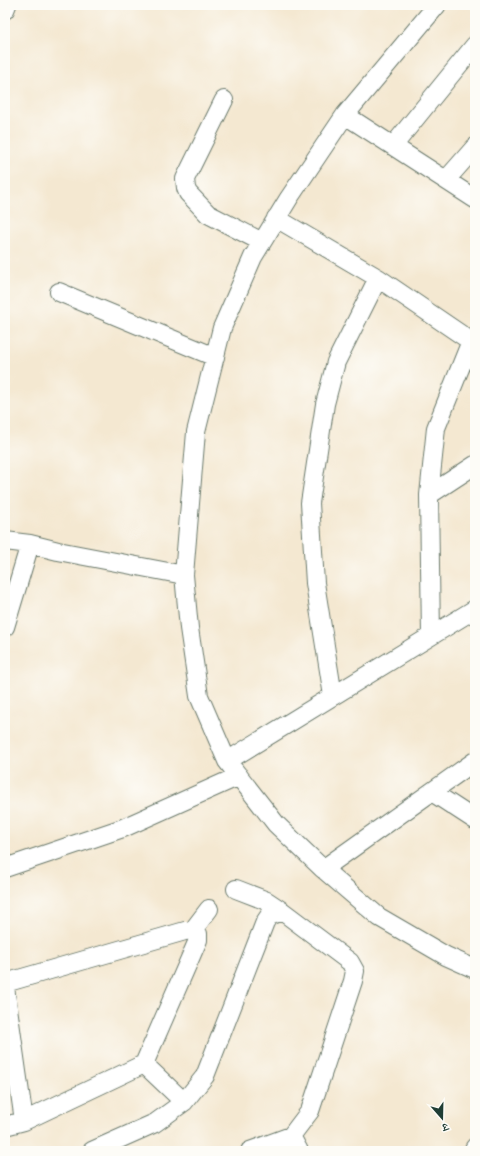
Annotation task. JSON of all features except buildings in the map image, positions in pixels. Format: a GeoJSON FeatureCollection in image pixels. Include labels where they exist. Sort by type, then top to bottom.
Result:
{"type":"FeatureCollection","features":[{"type":"Feature","properties":{"kind":"street"},"geometry":{"type":"LineString","coordinates":[[5,10],[7,5]]}},
{"type":"Feature","properties":{"kind":"street"},"geometry":{"type":"LineString","coordinates":[[437,5],[345,115],[276,218],[253,257],[222,328],[196,432],[184,575],[189,628],[199,696],[227,761],[276,824],[323,869],[378,916],[446,956],[475,969]]}},
{"type":"Feature","properties":{"kind":"street"},"geometry":{"type":"LineString","coordinates":[[393,146],[473,52]]}},
{"type":"Feature","properties":{"kind":"street"},"geometry":{"type":"LineString","coordinates":[[224,100],[185,179],[186,188],[188,193],[208,214],[262,242]]}},
{"type":"Feature","properties":{"kind":"street"},"geometry":{"type":"LineString","coordinates":[[345,115],[475,199]]}},
{"type":"Feature","properties":{"kind":"street"},"geometry":{"type":"LineString","coordinates":[[446,180],[475,147]]}},
{"type":"Feature","properties":{"kind":"street"},"geometry":{"type":"LineString","coordinates":[[276,218],[378,278],[473,342],[436,428],[429,495],[431,636]]}},
{"type":"Feature","properties":{"kind":"street"},"geometry":{"type":"LineString","coordinates":[[333,696],[315,583],[310,503],[325,404],[336,362],[378,278]]}},
{"type":"Feature","properties":{"kind":"street"},"geometry":{"type":"LineString","coordinates":[[59,292],[215,357]]}},
{"type":"Feature","properties":{"kind":"street"},"geometry":{"type":"LineString","coordinates":[[429,495],[475,465]]}},
{"type":"Feature","properties":{"kind":"street"},"geometry":{"type":"LineString","coordinates":[[5,541],[30,544],[184,575]]}},
{"type":"Feature","properties":{"kind":"street"},"geometry":{"type":"LineString","coordinates":[[5,627],[30,544]]}},
{"type":"Feature","properties":{"kind":"street"},"geometry":{"type":"LineString","coordinates":[[227,761],[475,609]]}},
{"type":"Feature","properties":{"kind":"street"},"geometry":{"type":"LineString","coordinates":[[323,869],[475,761]]}},
{"type":"Feature","properties":{"kind":"street"},"geometry":{"type":"LineString","coordinates":[[5,868],[122,828],[239,776]]}},
{"type":"Feature","properties":{"kind":"street"},"geometry":{"type":"LineString","coordinates":[[432,792],[475,820]]}},
{"type":"Feature","properties":{"kind":"street"},"geometry":{"type":"LineString","coordinates":[[236,889],[268,901],[350,962],[355,971],[310,1111],[295,1144],[250,1151]]}},
{"type":"Feature","properties":{"kind":"street"},"geometry":{"type":"LineString","coordinates":[[5,983],[185,931],[193,930],[209,909]]}},
{"type":"Feature","properties":{"kind":"street"},"geometry":{"type":"LineString","coordinates":[[92,1151],[155,1123],[184,1102],[205,1076],[265,922],[274,913],[282,911]]}},
{"type":"Feature","properties":{"kind":"street"},"geometry":{"type":"LineString","coordinates":[[5,1126],[24,1121],[144,1064],[198,940],[198,934],[193,930]]}},
{"type":"Feature","properties":{"kind":"street"},"geometry":{"type":"LineString","coordinates":[[5,987],[24,1121]]}},
{"type":"Feature","properties":{"kind":"street"},"geometry":{"type":"LineString","coordinates":[[144,1064],[184,1102]]}},
{"type":"Feature","properties":{"kind":"street"},"geometry":{"type":"LineString","coordinates":[[474,1151],[475,1147]]}}]}
